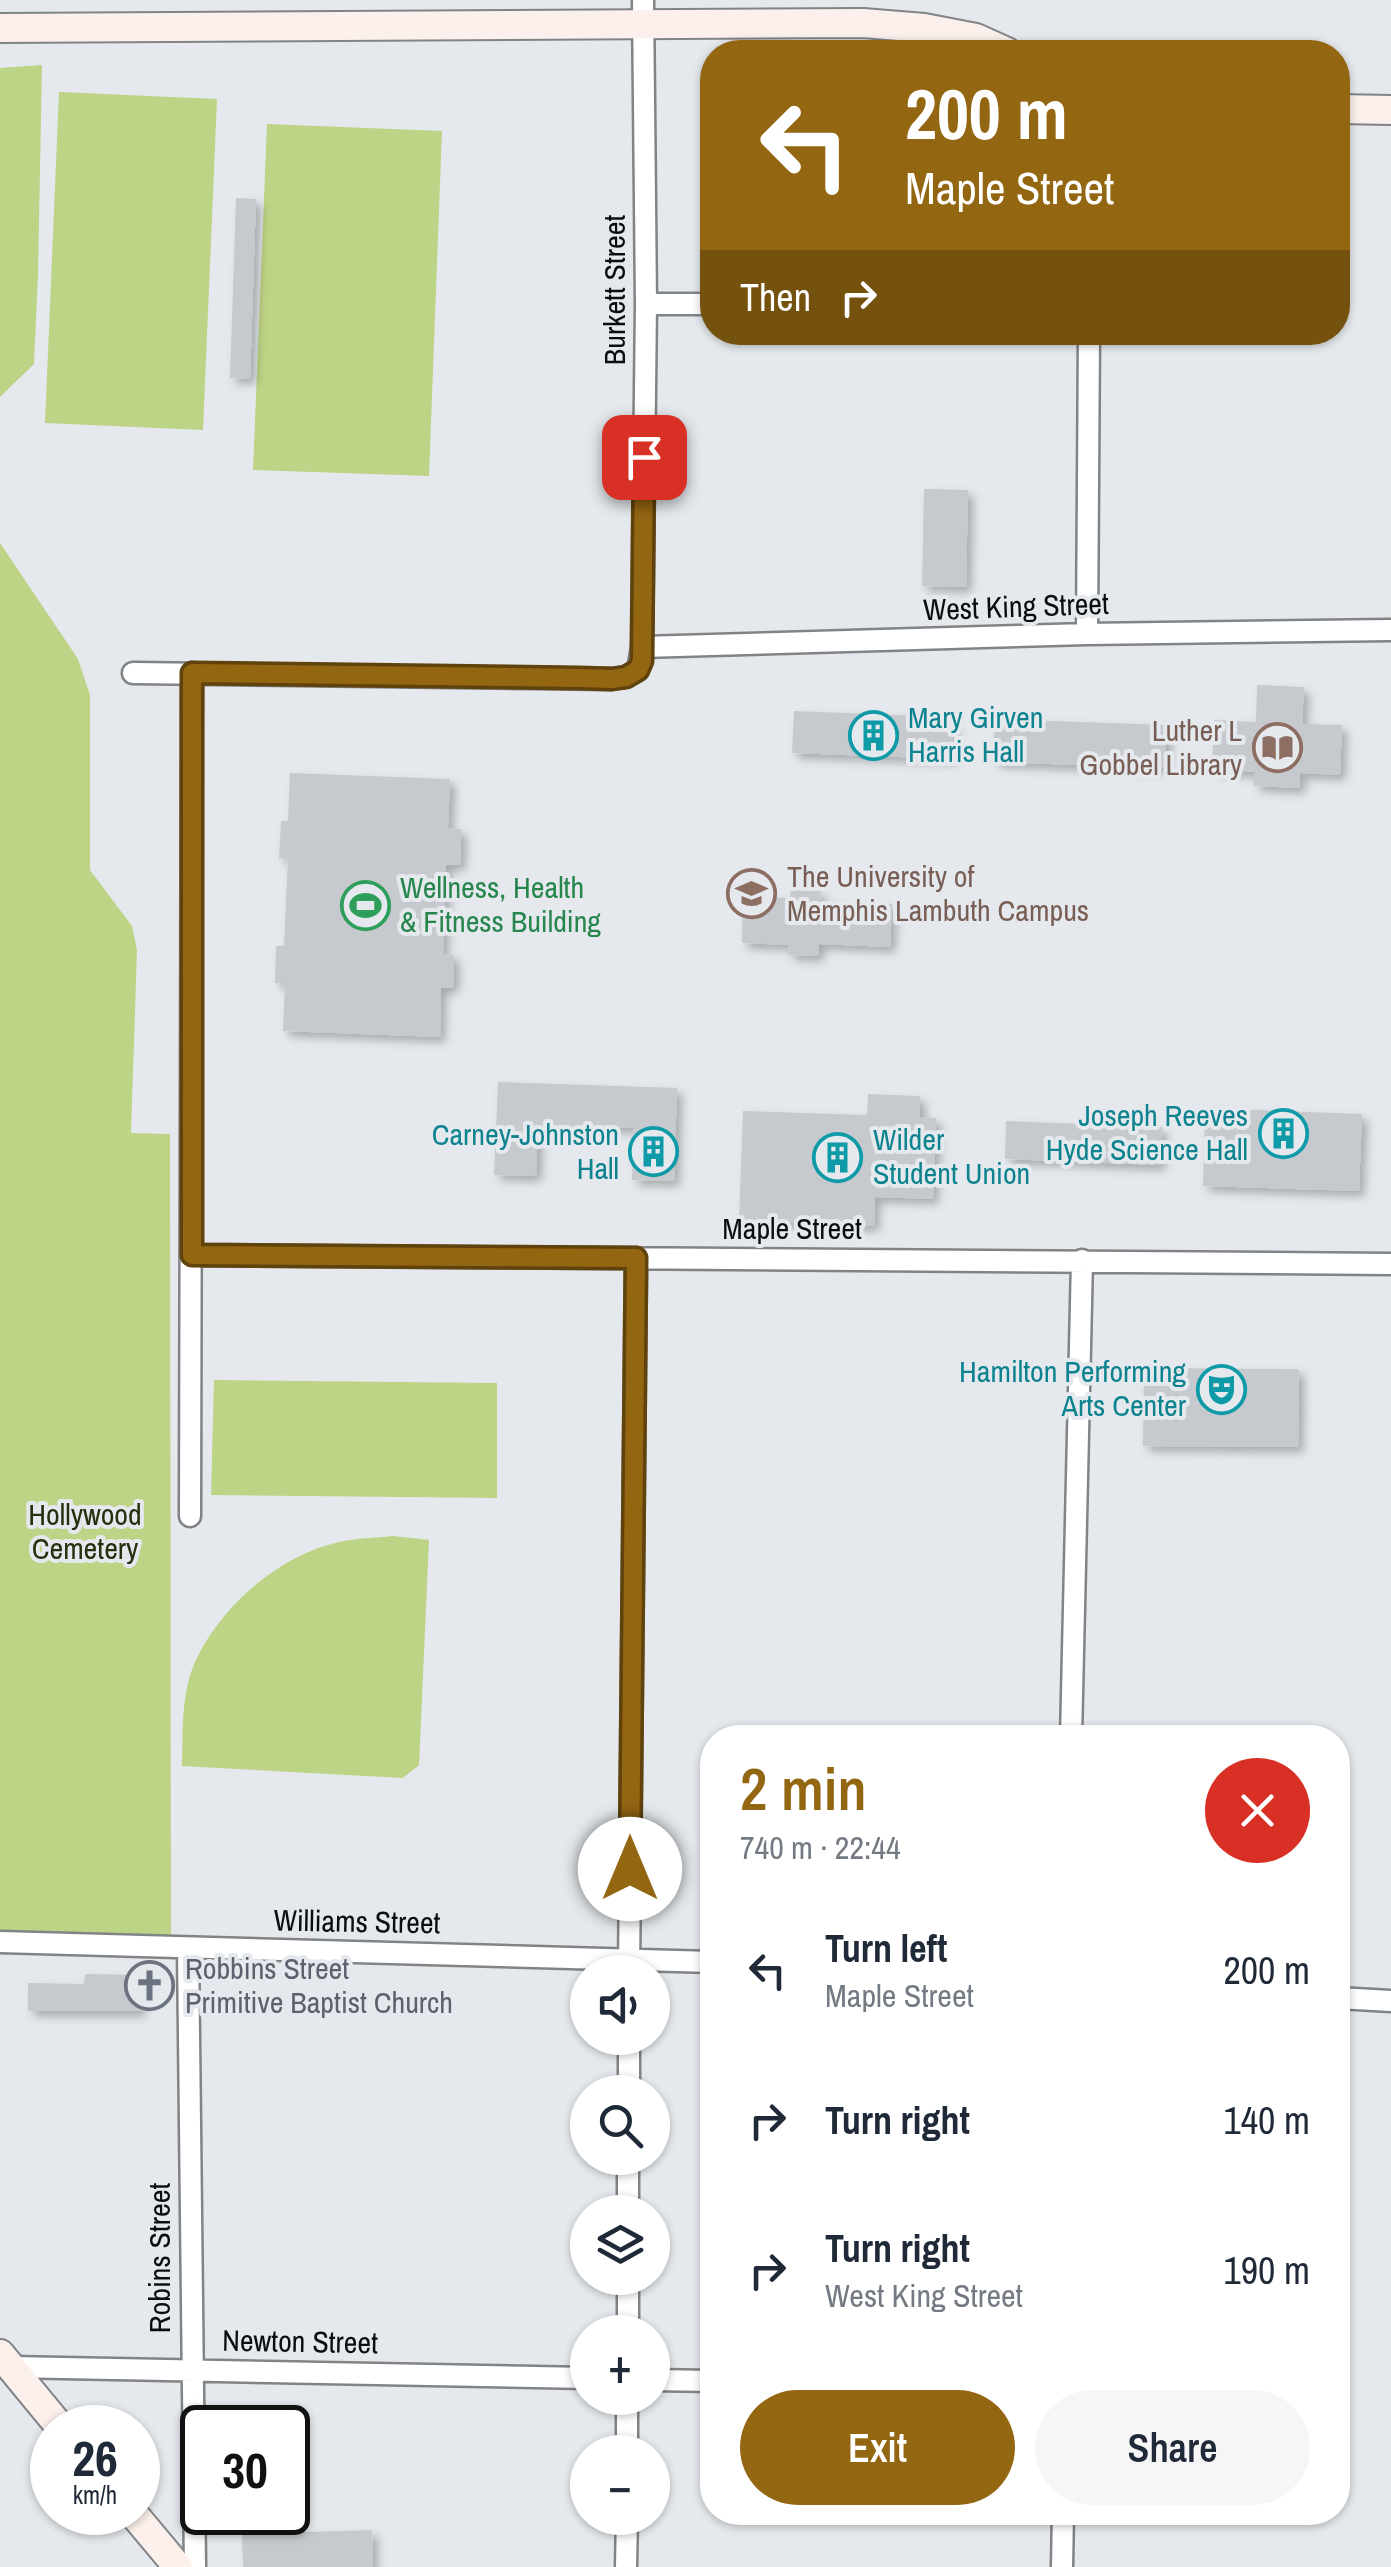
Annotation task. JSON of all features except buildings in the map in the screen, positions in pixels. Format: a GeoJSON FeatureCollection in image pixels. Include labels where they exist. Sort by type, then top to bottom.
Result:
{"type":"FeatureCollection","features":[{"type":"Feature","properties":{"kind":"street"},"geometry":{"type":"LineString","coordinates":[[0,28],[643,13],[863,23],[924,28],[981,40]]}},
{"type":"Feature","properties":{"kind":"street","name":"Burkett Street"},"geometry":{"type":"LineString","coordinates":[[642,647],[646,304],[643,13]]}},
{"type":"Feature","properties":{"kind":"street"},"geometry":{"type":"LineString","coordinates":[[1350,109],[1391,110]]}},
{"type":"Feature","properties":{"kind":"street"},"geometry":{"type":"LineString","coordinates":[[646,304],[700,304]]}},
{"type":"Feature","properties":{"kind":"street"},"geometry":{"type":"LineString","coordinates":[[1087,634],[1089,345]]}},
{"type":"Feature","properties":{"kind":"street","name":"West King Street"},"geometry":{"type":"LineString","coordinates":[[642,647],[1391,630]]}},
{"type":"Feature","properties":{"kind":"street"},"geometry":{"type":"LineString","coordinates":[[132,673],[612,679],[638,670],[642,647]]}},
{"type":"Feature","properties":{"kind":"street"},"geometry":{"type":"LineString","coordinates":[[190,1516],[192,673]]}},
{"type":"Feature","properties":{"kind":"street","name":"Maple Street"},"geometry":{"type":"LineString","coordinates":[[192,1255],[1391,1264]]}},
{"type":"Feature","properties":{"kind":"street"},"geometry":{"type":"LineString","coordinates":[[630,1955],[636,1258]]}},
{"type":"Feature","properties":{"kind":"street"},"geometry":{"type":"LineString","coordinates":[[1071,1725],[1082,1260]]}},
{"type":"Feature","properties":{"kind":"street","name":"Williams Street"},"geometry":{"type":"LineString","coordinates":[[0,1942],[570,1963]]}},
{"type":"Feature","properties":{"kind":"street","name":"Robins Street"},"geometry":{"type":"LineString","coordinates":[[188,1948],[195,2567]]}},
{"type":"Feature","properties":{"kind":"street","name":"Williams Street"},"geometry":{"type":"LineString","coordinates":[[670,1964],[700,1962]]}},
{"type":"Feature","properties":{"kind":"street"},"geometry":{"type":"LineString","coordinates":[[1350,1999],[1391,2001]]}},
{"type":"Feature","properties":{"kind":"street"},"geometry":{"type":"LineString","coordinates":[[5,2360],[43,2405]]}},
{"type":"Feature","properties":{"kind":"street","name":"Newton Street"},"geometry":{"type":"LineString","coordinates":[[5,2360],[191,2370],[570,2378]]}},
{"type":"Feature","properties":{"kind":"street"},"geometry":{"type":"LineString","coordinates":[[670,2381],[700,2382]]}},
{"type":"Feature","properties":{"kind":"street"},"geometry":{"type":"LineString","coordinates":[[1062,2567],[1063,2525]]}},
{"type":"Feature","properties":{"kind":"street"},"geometry":{"type":"LineString","coordinates":[[151,2535],[178,2567]]}},
{"type":"Feature","properties":{"kind":"street"},"geometry":{"type":"LineString","coordinates":[[626,2535],[626,2567]]}},
{"type":"Feature","properties":{"kind":"green space"},"geometry":{"type":"Polygon","coordinates":[[[42,65],[34,364],[0,397],[0,68],[42,65]]]}},
{"type":"Feature","properties":{"kind":"green space"},"geometry":{"type":"Polygon","coordinates":[[[59,92],[217,99],[203,430],[45,423],[59,92]]]}},
{"type":"Feature","properties":{"kind":"green space"},"geometry":{"type":"Polygon","coordinates":[[[267,124],[442,131],[429,476],[253,470],[267,124]]]}},
{"type":"Feature","properties":{"kind":"green space","name":"Hollywood Cemetery"},"geometry":{"type":"Polygon","coordinates":[[[0,543],[78,659],[90,695],[90,870],[132,926],[137,950],[131,1133],[170,1134],[171,1938],[0,1930],[0,543]]]}},
{"type":"Feature","properties":{"kind":"green space"},"geometry":{"type":"Polygon","coordinates":[[[214,1380],[497,1383],[497,1498],[211,1495],[214,1380]]]}},
{"type":"Feature","properties":{"kind":"green space"},"geometry":{"type":"Polygon","coordinates":[[[393,1536],[429,1540],[419,1765],[403,1778],[182,1766],[183,1716],[189,1679],[204,1646],[233,1606],[293,1559],[345,1541],[393,1536]]]}},
{"type":"Feature","properties":{"kind":"place","name":"Mary Girven Harris Hall"},"geometry":{"type":"Point","coordinates":[873,735]}},
{"type":"Feature","properties":{"kind":"place","name":"Luther L Gobbel Library"},"geometry":{"type":"Point","coordinates":[1277,748]}},
{"type":"Feature","properties":{"kind":"place","name":"The University of Memphis Lambuth Campus"},"geometry":{"type":"Point","coordinates":[752,894]}},
{"type":"Feature","properties":{"kind":"place","name":"Wellness, Health & Fitness Building"},"geometry":{"type":"Point","coordinates":[365,905]}},
{"type":"Feature","properties":{"kind":"place","name":"Joseph Reeves Hyde Science Hall"},"geometry":{"type":"Point","coordinates":[1283,1133]}},
{"type":"Feature","properties":{"kind":"place","name":"Carney-Johnston Hall"},"geometry":{"type":"Point","coordinates":[654,1152]}},
{"type":"Feature","properties":{"kind":"place","name":"Wilder Student Union"},"geometry":{"type":"Point","coordinates":[838,1157]}},
{"type":"Feature","properties":{"kind":"place","name":"Hamilton Performing Arts Center"},"geometry":{"type":"Point","coordinates":[1221,1389]}},
{"type":"Feature","properties":{"kind":"place","name":"Robbins Street Primitive Baptist Church"},"geometry":{"type":"Point","coordinates":[150,1986]}},
{"type":"Feature","properties":{"kind":"route"},"geometry":{"type":"LineString","coordinates":[[630,1869],[636,1258],[192,1255],[192,673],[626,677],[638,670],[642,661],[644,457]]}}]}
